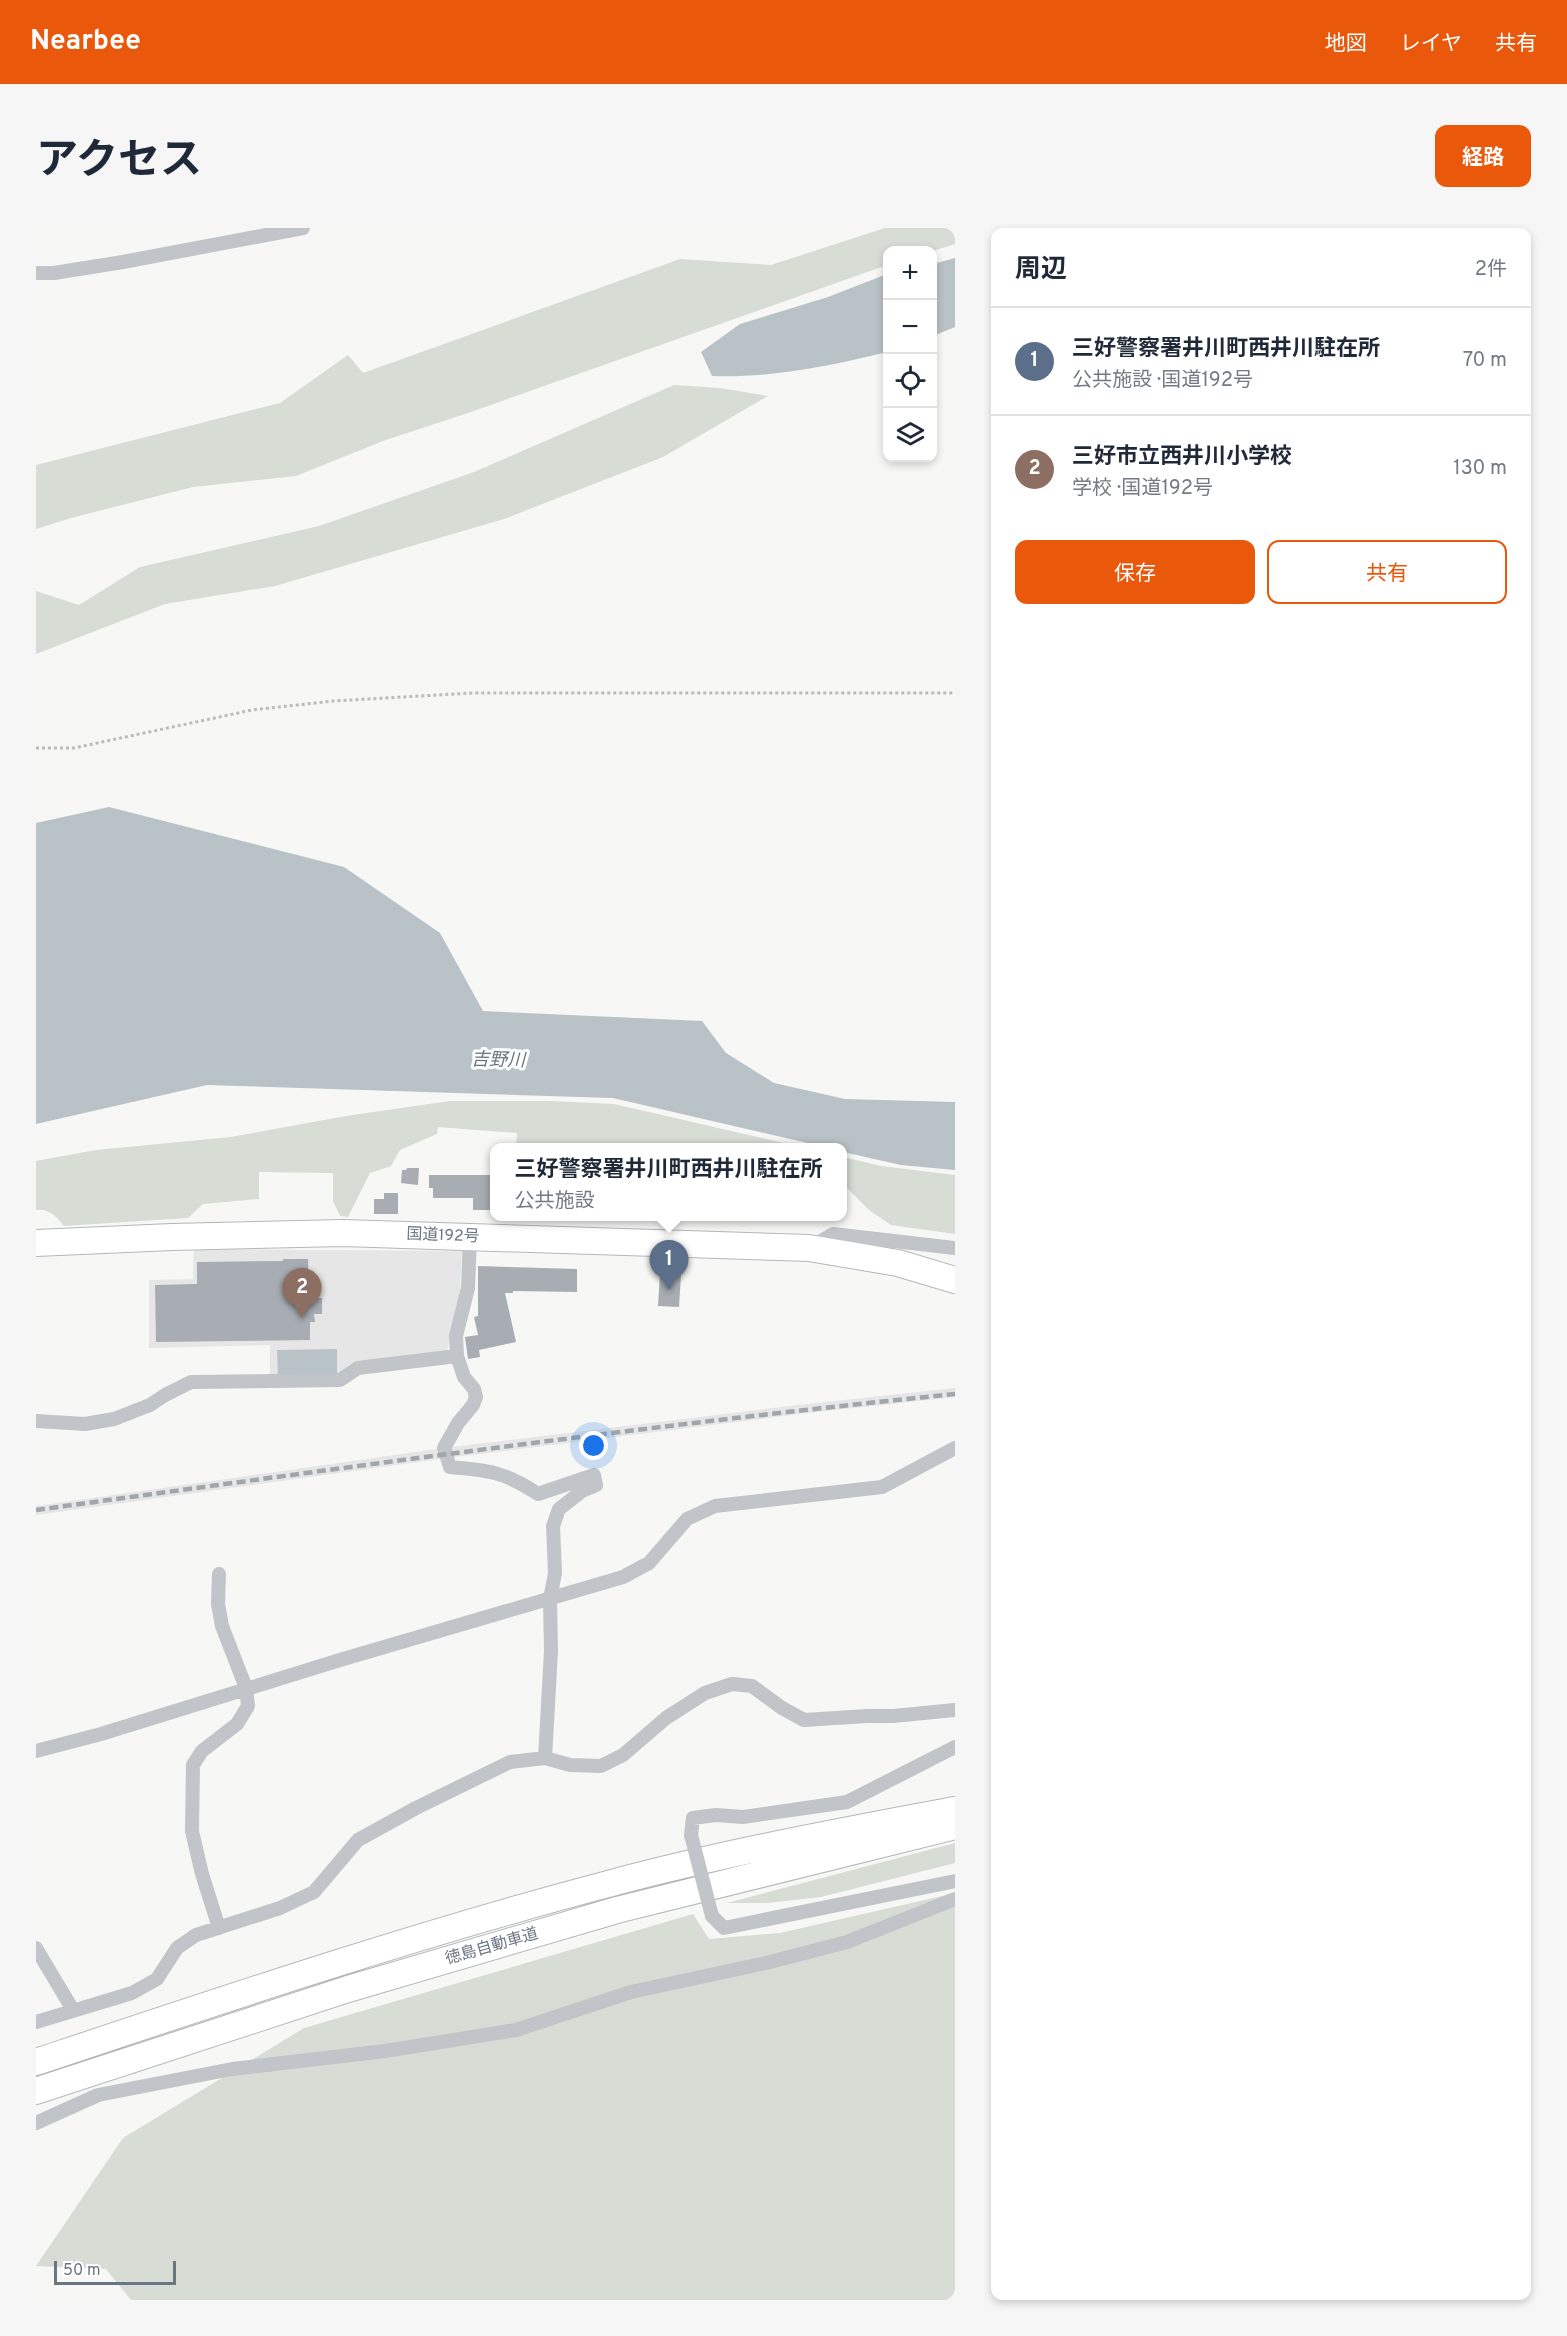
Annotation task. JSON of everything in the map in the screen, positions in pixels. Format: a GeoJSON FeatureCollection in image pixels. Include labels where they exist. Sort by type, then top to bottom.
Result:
{"type":"FeatureCollection","features":[{"type":"Feature","properties":{"kind":"highway","name":"国道192号"},"geometry":{"type":"LineString","coordinates":[[36,1243],[172,1237],[331,1234],[809,1248],[898,1263],[955,1280]]}},
{"type":"Feature","properties":{"kind":"highway","name":"徳島自動車道"},"geometry":{"type":"LineString","coordinates":[[36,2062],[339,1961],[609,1883],[822,1835],[955,1810]]}},
{"type":"Feature","properties":{"kind":"highway","name":"徳島自動車道"},"geometry":{"type":"LineString","coordinates":[[36,2091],[348,1989],[617,1910],[955,1826]]}},
{"type":"Feature","properties":{"kind":"street"},"geometry":{"type":"LineString","coordinates":[[36,273],[54,273],[123,262],[303,228]]}},
{"type":"Feature","properties":{"kind":"street"},"geometry":{"type":"LineString","coordinates":[[809,1248],[833,1234],[955,1248]]}},
{"type":"Feature","properties":{"kind":"street"},"geometry":{"type":"LineString","coordinates":[[470,1237],[468,1288],[456,1336],[457,1356],[464,1377],[474,1389],[476,1397],[444,1448],[450,1467],[490,1471],[516,1480],[538,1494],[594,1475],[596,1485],[582,1491],[559,1509],[553,1526],[555,1573],[550,1599],[551,1651],[545,1758]]}},
{"type":"Feature","properties":{"kind":"street"},"geometry":{"type":"LineString","coordinates":[[36,1421],[85,1424],[114,1419],[150,1405],[191,1382],[340,1380],[358,1368],[457,1356]]}},
{"type":"Feature","properties":{"kind":"street"},"geometry":{"type":"LineString","coordinates":[[36,1751],[101,1734],[246,1688],[623,1577],[649,1563],[687,1519],[715,1506],[882,1487],[955,1448]]}},
{"type":"Feature","properties":{"kind":"street"},"geometry":{"type":"LineString","coordinates":[[219,1574],[218,1604],[222,1626],[246,1688],[248,1706],[237,1724],[202,1751],[194,1765],[192,1831],[202,1874],[219,1928]]}},
{"type":"Feature","properties":{"kind":"street"},"geometry":{"type":"LineString","coordinates":[[36,2022],[132,1994],[157,1979],[177,1948],[196,1935],[280,1908],[314,1892],[358,1840],[416,1808],[510,1762],[545,1758],[570,1765],[601,1766],[623,1755],[666,1718],[705,1693],[732,1684],[752,1686],[782,1708],[804,1720],[893,1716],[955,1710]]}},
{"type":"Feature","properties":{"kind":"street"},"geometry":{"type":"LineString","coordinates":[[955,1747],[847,1802],[743,1817],[716,1815],[693,1818],[691,1834],[712,1916],[724,1928],[955,1881]]}},
{"type":"Feature","properties":{"kind":"street"},"geometry":{"type":"LineString","coordinates":[[36,2123],[98,2095],[232,2069],[385,2051],[516,2030],[631,1992],[765,1963],[847,1942],[955,1899]]}},
{"type":"Feature","properties":{"kind":"street"},"geometry":{"type":"LineString","coordinates":[[36,1948],[73,2010]]}},
{"type":"Feature","properties":{"kind":"path"},"geometry":{"type":"LineString","coordinates":[[36,748],[74,748],[252,710],[345,700],[472,693],[955,693]]}},
{"type":"Feature","properties":{"kind":"shaded area"},"geometry":{"type":"Polygon","coordinates":[[[885,228],[955,228],[955,244],[937,250],[937,246],[883,246],[883,266],[383,441],[296,476],[193,487],[36,529],[36,465],[280,403],[348,355],[363,373],[680,259],[771,265],[885,228]]]}},
{"type":"Feature","properties":{"kind":"shaded area"},"geometry":{"type":"Polygon","coordinates":[[[674,385],[720,388],[768,396],[663,457],[504,519],[275,586],[165,604],[36,654],[36,591],[79,605],[140,567],[319,526],[474,472],[674,385]]]}},
{"type":"Feature","properties":{"kind":"shaded area"},"geometry":{"type":"Polygon","coordinates":[[[450,1101],[550,1101],[614,1104],[784,1143],[516,1143],[517,1133],[438,1127],[437,1134],[400,1150],[391,1166],[370,1173],[348,1217],[340,1216],[333,1201],[333,1173],[259,1172],[259,1199],[203,1204],[188,1218],[64,1226],[49,1212],[36,1210],[36,1161],[96,1150],[231,1137],[346,1116],[450,1101]]]}},
{"type":"Feature","properties":{"kind":"shaded area"},"geometry":{"type":"Polygon","coordinates":[[[847,1158],[881,1166],[955,1175],[955,1234],[891,1225],[869,1210],[847,1188],[847,1158]]]}},
{"type":"Feature","properties":{"kind":"shaded area"},"geometry":{"type":"Polygon","coordinates":[[[194,1249],[462,1251],[460,1291],[447,1352],[335,1376],[270,1378],[270,1345],[149,1348],[149,1280],[193,1279],[194,1249]]]}},
{"type":"Feature","properties":{"kind":"shaded area"},"geometry":{"type":"Polygon","coordinates":[[[955,1388],[955,1397],[447,1458],[36,1515],[36,1506],[444,1448],[955,1388]]]}},
{"type":"Feature","properties":{"kind":"shaded area"},"geometry":{"type":"Polygon","coordinates":[[[955,1843],[955,1863],[821,1897],[767,1903],[727,1903],[955,1843]]]}},
{"type":"Feature","properties":{"kind":"shaded area"},"geometry":{"type":"Polygon","coordinates":[[[955,1893],[955,2300],[131,2300],[106,2269],[36,2266],[123,2138],[304,2028],[693,1914],[709,1939],[780,1933],[955,1893]]]}},
{"type":"Feature","properties":{"kind":"water"},"geometry":{"type":"Polygon","coordinates":[[[955,258],[955,327],[937,334],[937,300],[937,263],[955,258]]]}},
{"type":"Feature","properties":{"kind":"water"},"geometry":{"type":"Polygon","coordinates":[[[883,276],[883,353],[779,373],[712,376],[701,352],[740,324],[828,297],[883,276]]]}},
{"type":"Feature","properties":{"kind":"water","name":"吉野川"},"geometry":{"type":"Polygon","coordinates":[[[109,807],[344,867],[440,933],[483,1011],[702,1021],[726,1053],[774,1083],[845,1099],[955,1102],[955,1170],[901,1165],[847,1153],[847,1143],[808,1143],[613,1098],[207,1085],[36,1124],[36,823],[109,807]]]}},
{"type":"Feature","properties":{"kind":"water"},"geometry":{"type":"Polygon","coordinates":[[[337,1349],[337,1374],[278,1375],[277,1350],[337,1349]]]}},
{"type":"Feature","properties":{"kind":"building"},"geometry":{"type":"Polygon","coordinates":[[[419,1168],[418,1185],[401,1183],[402,1170],[419,1168]]]}},
{"type":"Feature","properties":{"kind":"building"},"geometry":{"type":"Polygon","coordinates":[[[429,1175],[490,1175],[490,1210],[473,1210],[473,1198],[433,1198],[433,1188],[429,1188],[429,1175]]]}},
{"type":"Feature","properties":{"kind":"building"},"geometry":{"type":"Polygon","coordinates":[[[384,1193],[398,1193],[398,1214],[374,1214],[374,1199],[384,1199],[384,1193]]]}},
{"type":"Feature","properties":{"kind":"building"},"geometry":{"type":"Polygon","coordinates":[[[283,1259],[308,1259],[309,1298],[322,1298],[322,1314],[314,1314],[315,1322],[310,1322],[310,1340],[156,1342],[155,1285],[197,1284],[197,1262],[283,1261],[283,1259]]]}},
{"type":"Feature","properties":{"kind":"building"},"geometry":{"type":"Polygon","coordinates":[[[478,1266],[577,1269],[577,1292],[513,1291],[513,1293],[505,1293],[516,1342],[479,1350],[480,1357],[468,1359],[465,1337],[478,1335],[474,1317],[478,1316],[478,1266]]]}},
{"type":"Feature","properties":{"kind":"building"},"geometry":{"type":"Polygon","coordinates":[[[660,1274],[681,1275],[679,1307],[658,1306],[660,1274]]]}},
{"type":"Feature","properties":{"kind":"railway"},"geometry":{"type":"LineString","coordinates":[[36,1510],[610,1433],[955,1394]]}},
{"type":"Feature","properties":{"kind":"place","name":"三好警察署井川町西井川駐在所"},"geometry":{"type":"Point","coordinates":[669,1290]}},
{"type":"Feature","properties":{"kind":"place","name":"三好市立西井川小学校"},"geometry":{"type":"Point","coordinates":[302,1318]}}]}
